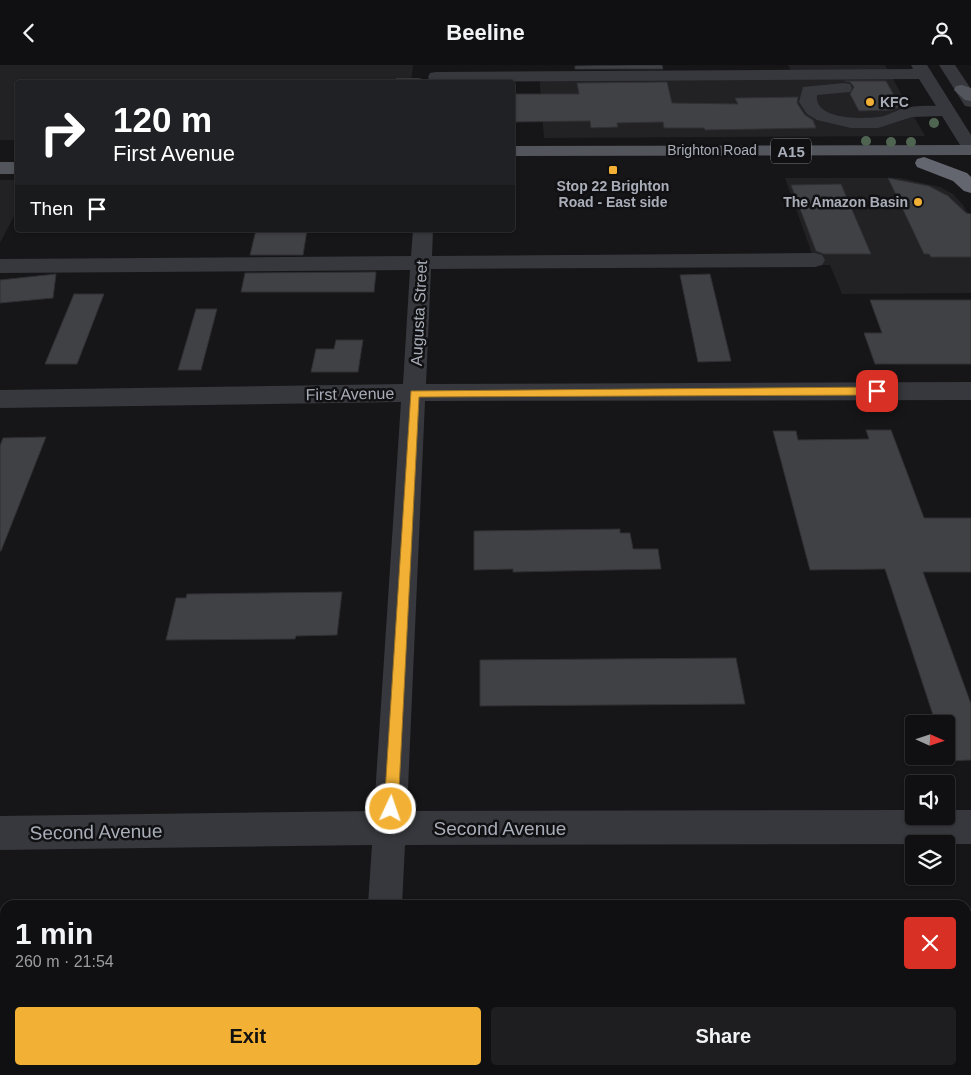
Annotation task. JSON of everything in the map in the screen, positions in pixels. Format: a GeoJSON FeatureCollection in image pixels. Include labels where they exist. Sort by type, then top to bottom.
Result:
{"type":"FeatureCollection","features":[{"type":"Feature","properties":{"kind":"highway"},"geometry":{"type":"LineString","coordinates":[[924,163],[960,177],[971,187]]}},
{"type":"Feature","properties":{"kind":"main road","name":"Brighton Road"},"geometry":{"type":"LineString","coordinates":[[515,151],[971,149]]}},
{"type":"Feature","properties":{"kind":"main road"},"geometry":{"type":"LineString","coordinates":[[0,151],[15,151]]}},
{"type":"Feature","properties":{"kind":"main road","name":"Brighton Road"},"geometry":{"type":"LineString","coordinates":[[515,166],[971,163]]}},
{"type":"Feature","properties":{"kind":"main road"},"geometry":{"type":"LineString","coordinates":[[0,168],[15,168]]}},
{"type":"Feature","properties":{"kind":"street"},"geometry":{"type":"LineString","coordinates":[[947,65],[968,96]]}},
{"type":"Feature","properties":{"kind":"street"},"geometry":{"type":"LineString","coordinates":[[436,75],[925,75]]}},
{"type":"Feature","properties":{"kind":"street"},"geometry":{"type":"LineString","coordinates":[[925,75],[971,149]]}},
{"type":"Feature","properties":{"kind":"street"},"geometry":{"type":"LineString","coordinates":[[925,75],[809,91],[808,100],[812,109],[821,117],[833,121],[888,121],[909,113],[948,111]]}},
{"type":"Feature","properties":{"kind":"street"},"geometry":{"type":"LineString","coordinates":[[833,121],[848,151]]}},
{"type":"Feature","properties":{"kind":"street","name":"Augusta Street"},"geometry":{"type":"LineString","coordinates":[[385,900],[423,232]]}},
{"type":"Feature","properties":{"kind":"street"},"geometry":{"type":"LineString","coordinates":[[0,266],[815,260]]}},
{"type":"Feature","properties":{"kind":"street","name":"First Avenue"},"geometry":{"type":"LineString","coordinates":[[0,399],[414,393],[971,391]]}},
{"type":"Feature","properties":{"kind":"street","name":"Second Avenue"},"geometry":{"type":"LineString","coordinates":[[0,833],[390,828],[971,827]]}},
{"type":"Feature","properties":{"kind":"shaded area"},"geometry":{"type":"Polygon","coordinates":[[[0,65],[413,65],[411,80],[15,80],[15,140],[0,140],[0,65]]]}},
{"type":"Feature","properties":{"kind":"shaded area"},"geometry":{"type":"Polygon","coordinates":[[[788,65],[885,65],[925,136],[544,138],[539,73],[791,71],[788,65]]]}},
{"type":"Feature","properties":{"kind":"shaded area"},"geometry":{"type":"Polygon","coordinates":[[[785,178],[900,178],[940,187],[953,194],[963,205],[971,219],[971,293],[842,294],[830,265],[816,265],[785,178]]]}},
{"type":"Feature","properties":{"kind":"shaded area"},"geometry":{"type":"Polygon","coordinates":[[[0,180],[15,180],[15,214],[0,243],[0,180]]]}},
{"type":"Feature","properties":{"kind":"building"},"geometry":{"type":"Polygon","coordinates":[[[662,65],[663,69],[575,69],[575,66],[662,65]]]}},
{"type":"Feature","properties":{"kind":"building"},"geometry":{"type":"Polygon","coordinates":[[[845,81],[886,81],[900,106],[893,110],[859,111],[850,94],[854,87],[850,82],[845,81]]]}},
{"type":"Feature","properties":{"kind":"building"},"geometry":{"type":"Polygon","coordinates":[[[667,82],[672,103],[738,104],[735,98],[798,97],[797,103],[805,115],[813,120],[816,128],[705,130],[704,128],[664,128],[663,122],[617,123],[618,127],[591,128],[590,121],[515,122],[515,94],[579,94],[577,83],[667,82]]]}},
{"type":"Feature","properties":{"kind":"building"},"geometry":{"type":"Polygon","coordinates":[[[888,178],[929,186],[948,196],[966,213],[971,214],[971,257],[931,257],[929,254],[924,254],[888,178]]]}},
{"type":"Feature","properties":{"kind":"building"},"geometry":{"type":"Polygon","coordinates":[[[841,184],[871,254],[824,254],[816,251],[791,185],[841,184]]]}},
{"type":"Feature","properties":{"kind":"building"},"geometry":{"type":"Polygon","coordinates":[[[256,232],[307,232],[303,255],[250,255],[256,232]]]}},
{"type":"Feature","properties":{"kind":"building"},"geometry":{"type":"Polygon","coordinates":[[[376,272],[374,292],[241,292],[245,273],[376,272]]]}},
{"type":"Feature","properties":{"kind":"building"},"geometry":{"type":"Polygon","coordinates":[[[56,274],[53,298],[0,303],[0,280],[56,274]]]}},
{"type":"Feature","properties":{"kind":"building"},"geometry":{"type":"Polygon","coordinates":[[[710,274],[731,361],[698,362],[680,275],[710,274]]]}},
{"type":"Feature","properties":{"kind":"building"},"geometry":{"type":"Polygon","coordinates":[[[74,294],[104,294],[77,364],[45,364],[74,294]]]}},
{"type":"Feature","properties":{"kind":"building"},"geometry":{"type":"Polygon","coordinates":[[[870,300],[971,300],[971,364],[875,364],[864,333],[882,333],[870,300]]]}},
{"type":"Feature","properties":{"kind":"building"},"geometry":{"type":"Polygon","coordinates":[[[196,309],[217,309],[201,370],[178,370],[196,309]]]}},
{"type":"Feature","properties":{"kind":"building"},"geometry":{"type":"Polygon","coordinates":[[[336,340],[363,340],[358,372],[311,372],[316,349],[334,349],[336,340]]]}},
{"type":"Feature","properties":{"kind":"building"},"geometry":{"type":"Polygon","coordinates":[[[866,430],[891,430],[924,518],[971,518],[971,572],[923,572],[971,704],[971,760],[955,761],[955,715],[933,715],[885,569],[810,570],[773,431],[796,431],[798,440],[869,439],[866,430]]]}},
{"type":"Feature","properties":{"kind":"building"},"geometry":{"type":"Polygon","coordinates":[[[46,437],[0,551],[0,446],[3,438],[46,437]]]}},
{"type":"Feature","properties":{"kind":"building"},"geometry":{"type":"Polygon","coordinates":[[[620,529],[620,533],[630,533],[633,549],[658,549],[661,569],[513,572],[513,569],[474,570],[474,531],[620,529]]]}},
{"type":"Feature","properties":{"kind":"building"},"geometry":{"type":"Polygon","coordinates":[[[342,592],[337,635],[296,636],[295,639],[166,640],[176,598],[186,598],[187,594],[342,592]]]}},
{"type":"Feature","properties":{"kind":"building"},"geometry":{"type":"Polygon","coordinates":[[[736,658],[745,704],[480,706],[480,660],[736,658]]]}},
{"type":"Feature","properties":{"kind":"place","name":"KFC"},"geometry":{"type":"Point","coordinates":[870,102]}},
{"type":"Feature","properties":{"kind":"place","name":"Stop 22 Brighton Road - East side"},"geometry":{"type":"Point","coordinates":[613,170]}},
{"type":"Feature","properties":{"kind":"place","name":"The Amazon Basin"},"geometry":{"type":"Point","coordinates":[918,202]}},
{"type":"Feature","properties":{"kind":"route"},"geometry":{"type":"LineString","coordinates":[[391,809],[414,393],[877,391]]}}]}
